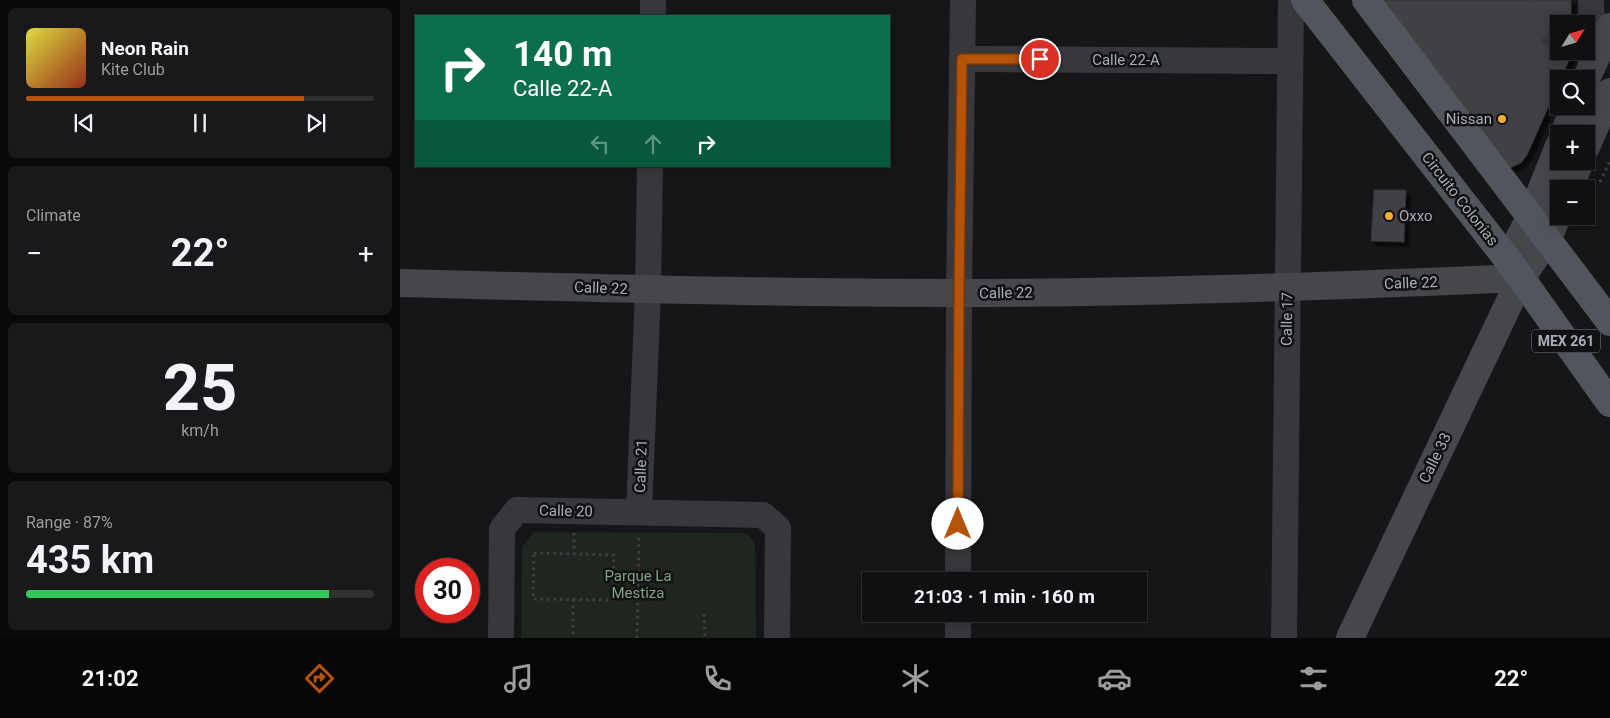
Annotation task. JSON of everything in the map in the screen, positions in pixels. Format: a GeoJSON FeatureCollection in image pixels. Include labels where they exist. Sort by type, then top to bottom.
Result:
{"type":"FeatureCollection","features":[{"type":"Feature","properties":{"kind":"main road","name":"Circuito Colonias"},"geometry":{"type":"LineString","coordinates":[[1305,0],[1514,269],[1610,403]]}},
{"type":"Feature","properties":{"kind":"main road","name":"MEX 261"},"geometry":{"type":"LineString","coordinates":[[1366,0],[1610,322]]}},
{"type":"Feature","properties":{"kind":"street"},"geometry":{"type":"LineString","coordinates":[[653,0],[653,15]]}},
{"type":"Feature","properties":{"kind":"street"},"geometry":{"type":"LineString","coordinates":[[958,572],[963,0]]}},
{"type":"Feature","properties":{"kind":"street","name":"Calle 17"},"geometry":{"type":"LineString","coordinates":[[1284,638],[1290,0]]}},
{"type":"Feature","properties":{"kind":"street"},"geometry":{"type":"LineString","coordinates":[[1583,64],[1591,0]]}},
{"type":"Feature","properties":{"kind":"street"},"geometry":{"type":"LineString","coordinates":[[1583,64],[1610,27]]}},
{"type":"Feature","properties":{"kind":"street","name":"Calle 22-A"},"geometry":{"type":"LineString","coordinates":[[962,59],[1290,61]]}},
{"type":"Feature","properties":{"kind":"street"},"geometry":{"type":"LineString","coordinates":[[1595,126],[1610,92]]}},
{"type":"Feature","properties":{"kind":"street","name":"Calle 21"},"geometry":{"type":"LineString","coordinates":[[650,167],[648,290],[639,521],[764,515],[778,528],[777,638]]}},
{"type":"Feature","properties":{"kind":"street"},"geometry":{"type":"LineString","coordinates":[[1514,269],[1530,218],[1550,168]]}},
{"type":"Feature","properties":{"kind":"street"},"geometry":{"type":"LineString","coordinates":[[1514,269],[1547,240],[1553,225]]}},
{"type":"Feature","properties":{"kind":"street","name":"Calle 22"},"geometry":{"type":"LineString","coordinates":[[400,283],[648,290],[959,293],[1287,288],[1514,269]]}},
{"type":"Feature","properties":{"kind":"street","name":"Calle 33"},"geometry":{"type":"LineString","coordinates":[[1350,638],[1514,269]]}},
{"type":"Feature","properties":{"kind":"street","name":"Calle 20"},"geometry":{"type":"LineString","coordinates":[[501,638],[502,529],[517,510],[639,521]]}},
{"type":"Feature","properties":{"kind":"street"},"geometry":{"type":"LineString","coordinates":[[958,622],[958,638]]}},
{"type":"Feature","properties":{"kind":"path"},"geometry":{"type":"LineString","coordinates":[[1531,0],[1528,2],[1528,21],[1549,27]]}},
{"type":"Feature","properties":{"kind":"path"},"geometry":{"type":"LineString","coordinates":[[1433,40],[1443,32]]}},
{"type":"Feature","properties":{"kind":"path"},"geometry":{"type":"LineString","coordinates":[[637,638],[639,521]]}},
{"type":"Feature","properties":{"kind":"path"},"geometry":{"type":"LineString","coordinates":[[574,528],[574,554]]}},
{"type":"Feature","properties":{"kind":"path"},"geometry":{"type":"LineString","coordinates":[[534,553],[614,555],[613,600],[573,599],[533,599],[534,553]]}},
{"type":"Feature","properties":{"kind":"path"},"geometry":{"type":"LineString","coordinates":[[573,599],[574,638]]}},
{"type":"Feature","properties":{"kind":"path"},"geometry":{"type":"LineString","coordinates":[[704,614],[705,638]]}},
{"type":"Feature","properties":{"kind":"green space","name":"Parque La Mestiza"},"geometry":{"type":"Polygon","coordinates":[[[534,532],[746,533],[755,543],[756,638],[521,638],[522,547],[534,532]]]}},
{"type":"Feature","properties":{"kind":"building","name":"Nissan"},"geometry":{"type":"Polygon","coordinates":[[[1374,0],[1571,0],[1571,15],[1550,15],[1550,60],[1569,60],[1565,70],[1550,70],[1550,103],[1527,155],[1521,163],[1510,168],[1503,167],[1374,0]]]}},
{"type":"Feature","properties":{"kind":"building","name":"Oxxo"},"geometry":{"type":"Polygon","coordinates":[[[1374,190],[1406,190],[1404,242],[1371,241],[1374,190]]]}},
{"type":"Feature","properties":{"kind":"place","name":"Nissan"},"geometry":{"type":"Point","coordinates":[1502,119]}},
{"type":"Feature","properties":{"kind":"place","name":"Oxxo"},"geometry":{"type":"Point","coordinates":[1389,216]}},
{"type":"Feature","properties":{"kind":"route"},"geometry":{"type":"LineString","coordinates":[[958,524],[962,59],[1040,59]]}}]}
